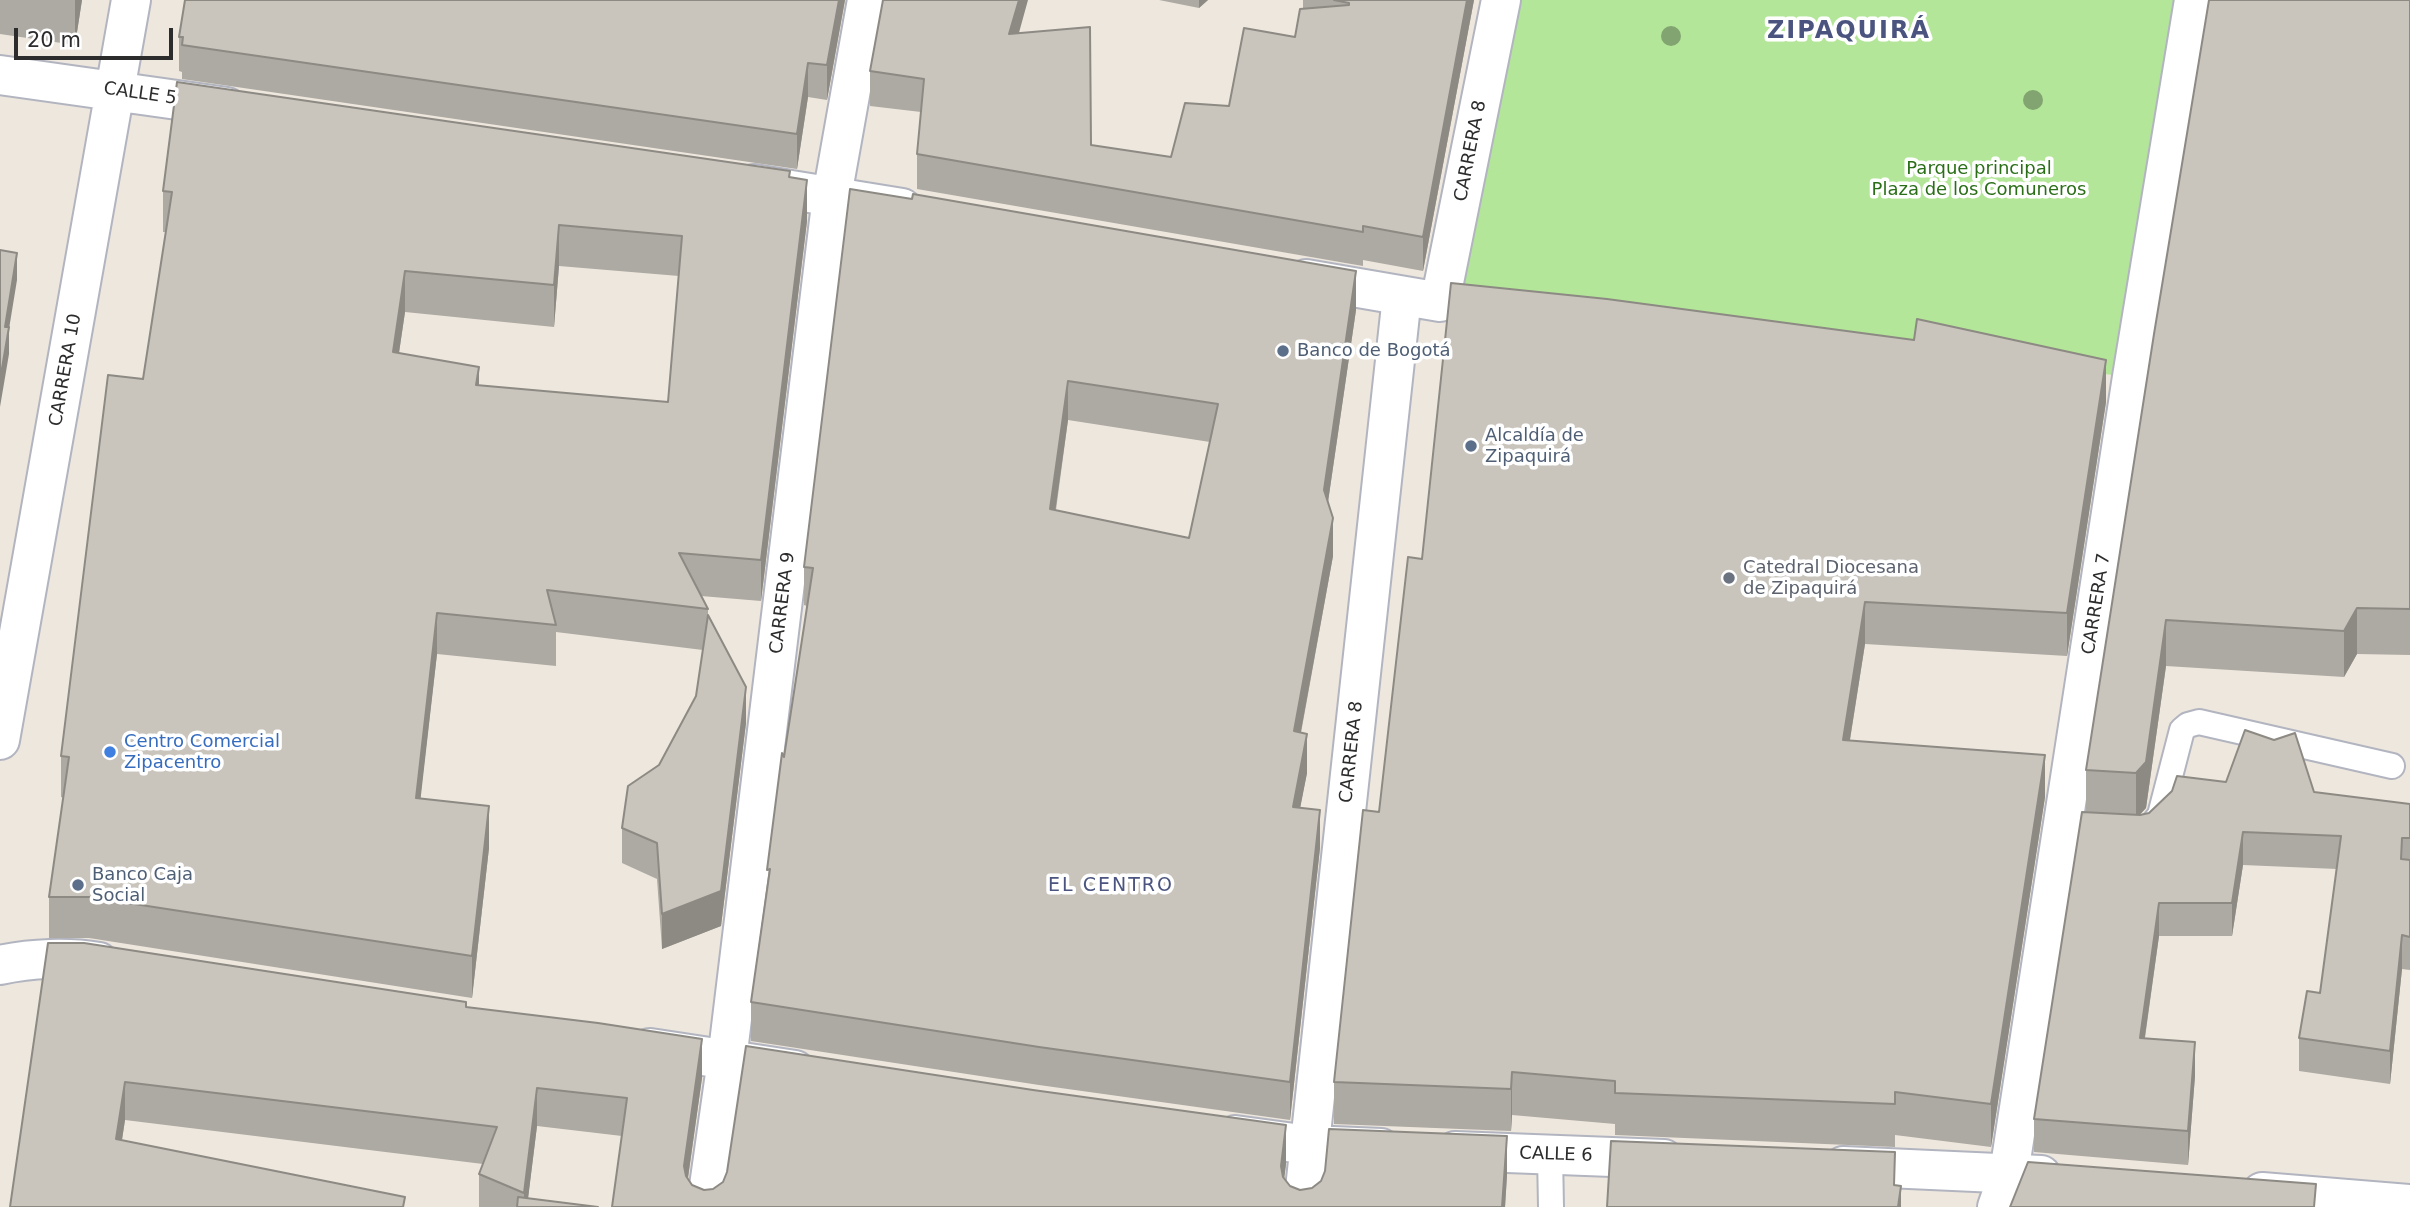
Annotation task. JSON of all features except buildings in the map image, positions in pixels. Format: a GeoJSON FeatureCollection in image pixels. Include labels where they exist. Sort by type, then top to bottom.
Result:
{"type":"FeatureCollection","features":[{"type":"Feature","properties":{"kind":"street","name":"CARRERA 10"},"geometry":{"type":"LineString","coordinates":[[0,740],[131,0]]}},
{"type":"Feature","properties":{"kind":"street","name":"CARRERA 9"},"geometry":{"type":"LineString","coordinates":[[706,1207],[727,1060],[832,196],[867,0]]}},
{"type":"Feature","properties":{"kind":"street","name":"CARRERA 8"},"geometry":{"type":"LineString","coordinates":[[1303,1207],[1402,296],[1440,302],[1501,0]]}},
{"type":"Feature","properties":{"kind":"street","name":"CARRERA 7"},"geometry":{"type":"LineString","coordinates":[[2003,1190],[2075,831],[2134,363],[2194,0]]}},
{"type":"Feature","properties":{"kind":"street","name":"CALLE 5"},"geometry":{"type":"LineString","coordinates":[[0,75],[267,113]]}},
{"type":"Feature","properties":{"kind":"street"},"geometry":{"type":"LineString","coordinates":[[722,180],[941,215]]}},
{"type":"Feature","properties":{"kind":"street"},"geometry":{"type":"LineString","coordinates":[[1266,272],[1402,296]]}},
{"type":"Feature","properties":{"kind":"street"},"geometry":{"type":"LineString","coordinates":[[0,965],[39,960],[86,960],[127,966]]}},
{"type":"Feature","properties":{"kind":"street"},"geometry":{"type":"LineString","coordinates":[[618,1043],[835,1076]]}},
{"type":"Feature","properties":{"kind":"street","name":"CALLE 6"},"geometry":{"type":"LineString","coordinates":[[1200,1130],[1309,1145],[1703,1161]]}},
{"type":"Feature","properties":{"kind":"street"},"geometry":{"type":"LineString","coordinates":[[1814,1165],[2003,1190],[2078,1178]]}},
{"type":"Feature","properties":{"kind":"street"},"geometry":{"type":"LineString","coordinates":[[2230,1190],[2410,1204]]}},
{"type":"Feature","properties":{"kind":"lane"},"geometry":{"type":"LineString","coordinates":[[2128,834],[2141,834],[2160,815],[2182,730],[2188,724],[2199,722],[2392,766]]}},
{"type":"Feature","properties":{"kind":"lane"},"geometry":{"type":"LineString","coordinates":[[1550,1155],[1550,1207]]}},
{"type":"Feature","properties":{"kind":"green space","name":"Parque principal Plaza de los Comuneros"},"geometry":{"type":"Polygon","coordinates":[[[1501,0],[2194,0],[2132,377],[1440,302],[1501,0]]]}},
{"type":"Feature","properties":{"kind":"place","name":"Banco de Bogotá"},"geometry":{"type":"Point","coordinates":[1283,351]}},
{"type":"Feature","properties":{"kind":"place","name":"Alcaldía de Zipaquirá"},"geometry":{"type":"Point","coordinates":[1471,446]}},
{"type":"Feature","properties":{"kind":"place","name":"Catedral Diocesana de Zipaquirá"},"geometry":{"type":"Point","coordinates":[1729,578]}},
{"type":"Feature","properties":{"kind":"place","name":"Centro Comercial Zipacentro"},"geometry":{"type":"Point","coordinates":[110,752]}},
{"type":"Feature","properties":{"kind":"place","name":"Banco Caja Social"},"geometry":{"type":"Point","coordinates":[78,885]}},
{"type":"Feature","properties":{"kind":"district","name":"ZIPAQUIRÁ"},"geometry":{"type":"Point","coordinates":[1849,32]}},
{"type":"Feature","properties":{"kind":"district","name":"EL CENTRO"},"geometry":{"type":"Point","coordinates":[1111,886]}}]}
